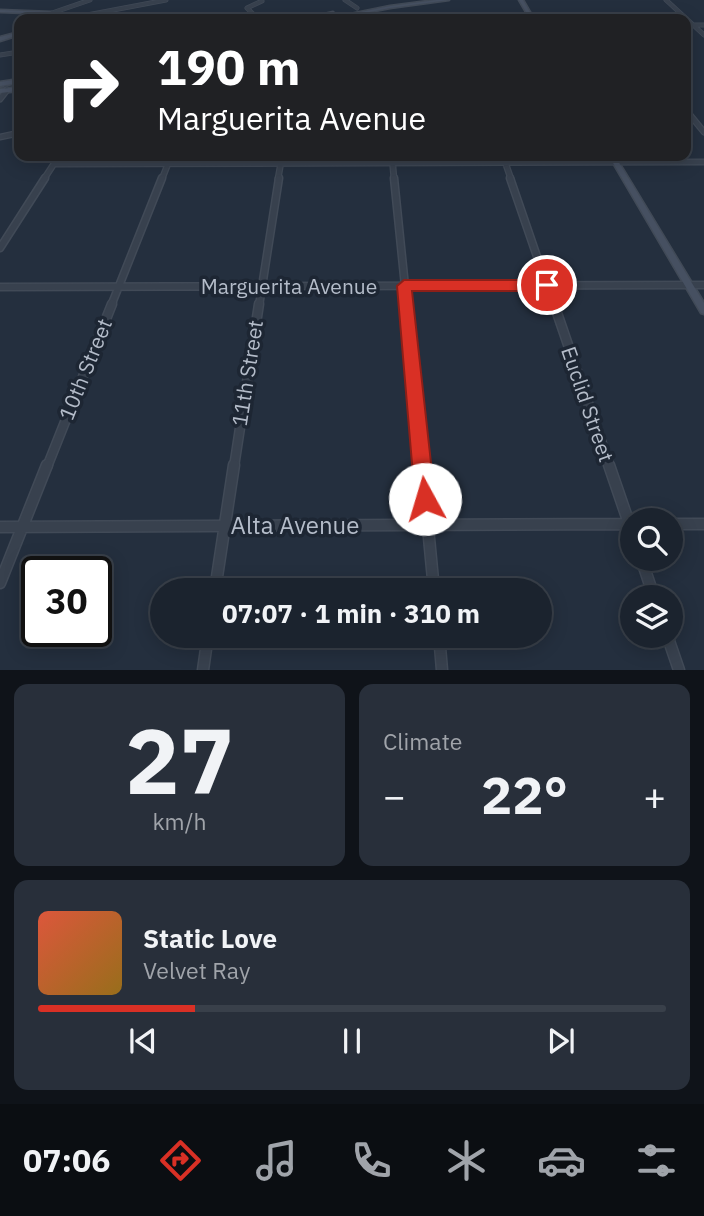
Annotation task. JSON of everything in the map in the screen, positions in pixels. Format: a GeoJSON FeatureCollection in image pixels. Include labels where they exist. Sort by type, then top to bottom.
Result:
{"type":"FeatureCollection","features":[{"type":"Feature","properties":{"kind":"street"},"geometry":{"type":"LineString","coordinates":[[0,11],[52,13],[90,0]]}},
{"type":"Feature","properties":{"kind":"street"},"geometry":{"type":"LineString","coordinates":[[92,14],[166,0]]}},
{"type":"Feature","properties":{"kind":"street"},"geometry":{"type":"LineString","coordinates":[[345,0],[357,8]]}},
{"type":"Feature","properties":{"kind":"street"},"geometry":{"type":"LineString","coordinates":[[329,14],[405,0]]}},
{"type":"Feature","properties":{"kind":"street"},"geometry":{"type":"LineString","coordinates":[[359,14],[447,0]]}},
{"type":"Feature","properties":{"kind":"street"},"geometry":{"type":"LineString","coordinates":[[666,0],[682,14]]}},
{"type":"Feature","properties":{"kind":"street"},"geometry":{"type":"LineString","coordinates":[[253,14],[247,8],[262,1]]}},
{"type":"Feature","properties":{"kind":"street"},"geometry":{"type":"LineString","coordinates":[[691,22],[704,35]]}},
{"type":"Feature","properties":{"kind":"street"},"geometry":{"type":"LineString","coordinates":[[694,25],[704,26]]}},
{"type":"Feature","properties":{"kind":"street"},"geometry":{"type":"LineString","coordinates":[[0,99],[4,91]]}},
{"type":"Feature","properties":{"kind":"street"},"geometry":{"type":"LineString","coordinates":[[691,116],[704,132]]}},
{"type":"Feature","properties":{"kind":"street"},"geometry":{"type":"LineString","coordinates":[[0,248],[56,161]]}},
{"type":"Feature","properties":{"kind":"street"},"geometry":{"type":"LineString","coordinates":[[54,164],[140,161]]}},
{"type":"Feature","properties":{"kind":"street","name":"10th Street"},"geometry":{"type":"LineString","coordinates":[[0,583],[169,161]]}},
{"type":"Feature","properties":{"kind":"street","name":"11th Street"},"geometry":{"type":"LineString","coordinates":[[217,578],[281,161]]}},
{"type":"Feature","properties":{"kind":"street"},"geometry":{"type":"LineString","coordinates":[[393,161],[433,578]]}},
{"type":"Feature","properties":{"kind":"street","name":"Euclid Street"},"geometry":{"type":"LineString","coordinates":[[504,161],[624,508]]}},
{"type":"Feature","properties":{"kind":"street"},"geometry":{"type":"LineString","coordinates":[[615,161],[704,310]]}},
{"type":"Feature","properties":{"kind":"street"},"geometry":{"type":"LineString","coordinates":[[674,161],[704,162]]}},
{"type":"Feature","properties":{"kind":"street","name":"Marguerita Avenue"},"geometry":{"type":"LineString","coordinates":[[0,287],[704,285]]}},
{"type":"Feature","properties":{"kind":"street","name":"Alta Avenue"},"geometry":{"type":"LineString","coordinates":[[0,527],[428,524],[620,527]]}},
{"type":"Feature","properties":{"kind":"street"},"geometry":{"type":"LineString","coordinates":[[683,524],[704,524]]}},
{"type":"Feature","properties":{"kind":"street"},"geometry":{"type":"LineString","coordinates":[[203,670],[206,648]]}},
{"type":"Feature","properties":{"kind":"street"},"geometry":{"type":"LineString","coordinates":[[440,648],[442,670]]}},
{"type":"Feature","properties":{"kind":"street"},"geometry":{"type":"LineString","coordinates":[[671,648],[679,670]]}},
{"type":"Feature","properties":{"kind":"route"},"geometry":{"type":"LineString","coordinates":[[425,499],[404,286],[547,285]]}}]}
